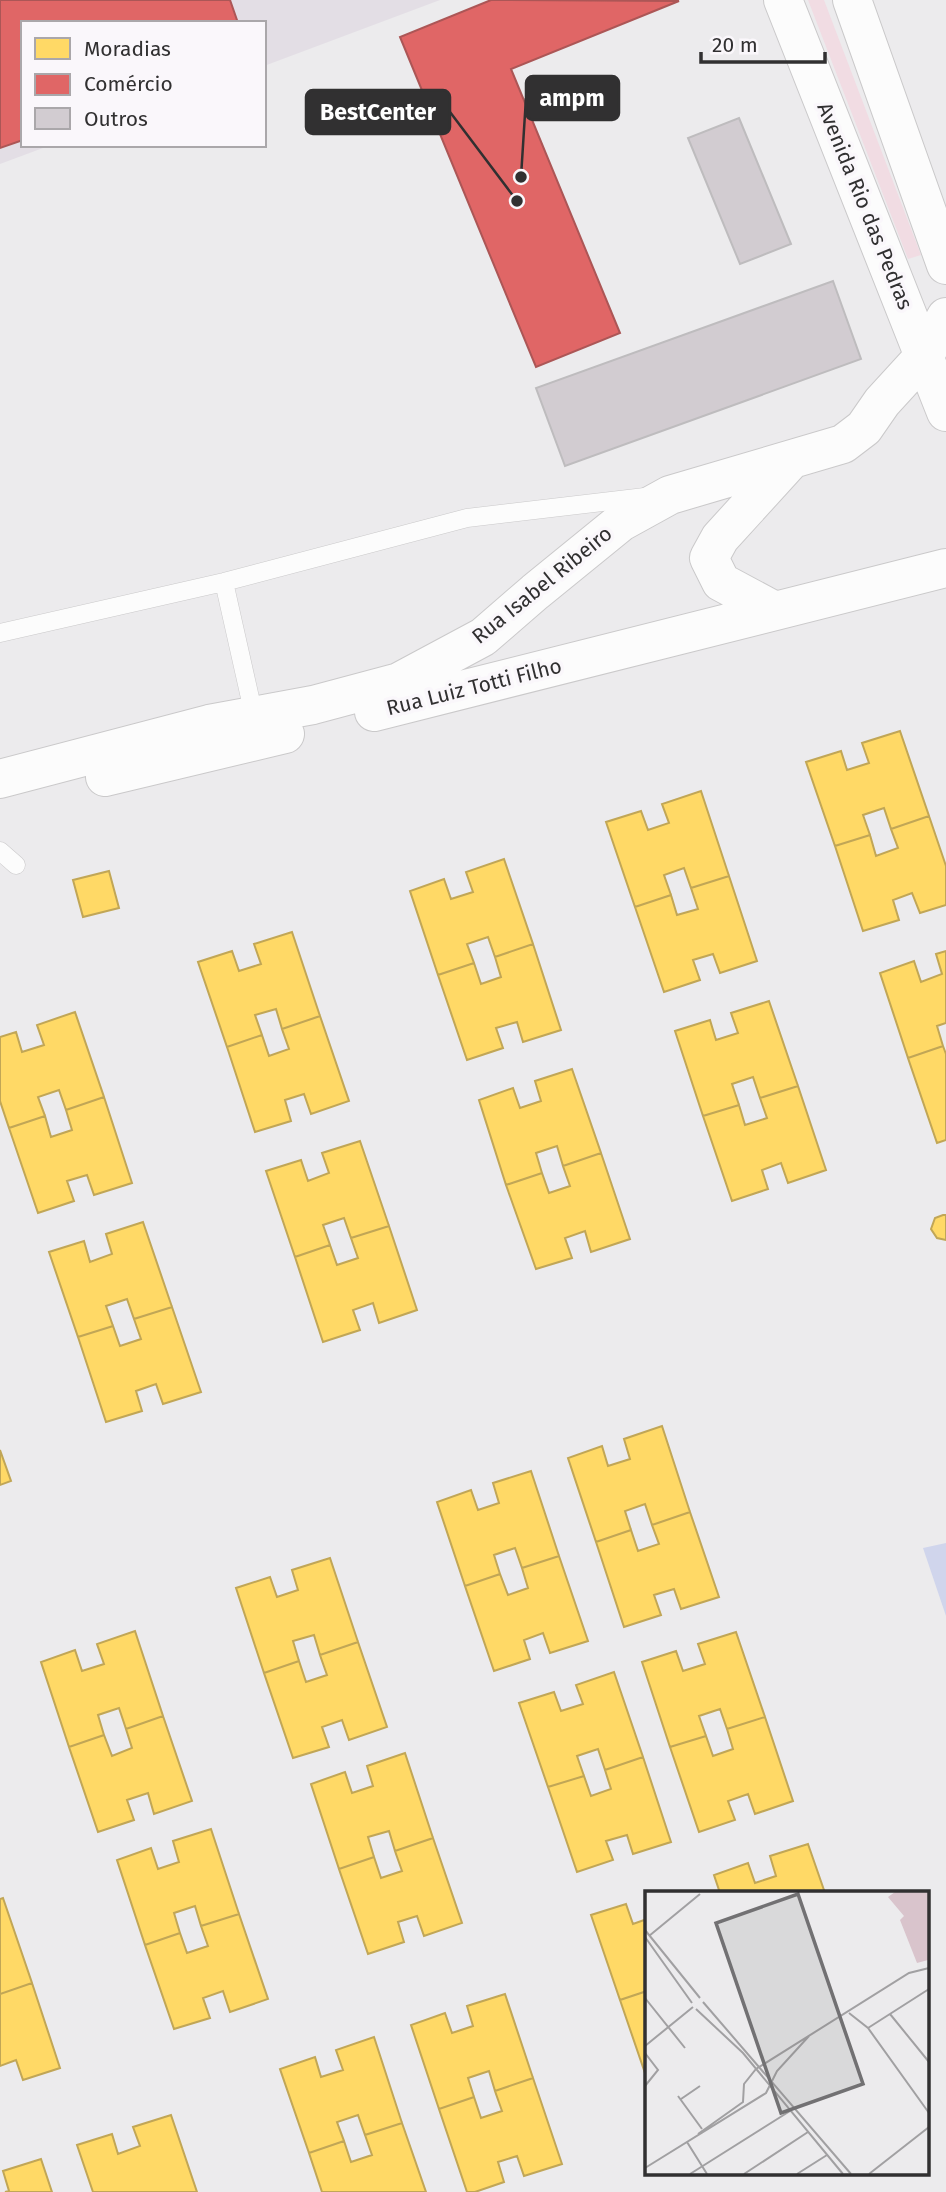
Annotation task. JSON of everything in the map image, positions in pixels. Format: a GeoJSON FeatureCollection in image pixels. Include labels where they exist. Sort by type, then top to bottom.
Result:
{"type":"FeatureCollection","features":[{"type":"Feature","properties":{"kind":"street","name":"Avenida Rio das Pedras"},"geometry":{"type":"LineString","coordinates":[[783,0],[946,412]]}},
{"type":"Feature","properties":{"kind":"street"},"geometry":{"type":"LineString","coordinates":[[852,0],[946,265]]}},
{"type":"Feature","properties":{"kind":"street","name":"Rua Isabel Ribeiro"},"geometry":{"type":"LineString","coordinates":[[0,779],[209,724],[256,728],[313,705],[399,682],[483,637],[621,522],[670,495],[843,444],[864,428],[882,402],[925,355],[946,317]]}},
{"type":"Feature","properties":{"kind":"street"},"geometry":{"type":"LineString","coordinates":[[775,611],[721,582],[709,558],[720,538],[793,459]]}},
{"type":"Feature","properties":{"kind":"street","name":"Rua Luiz Totti Filho"},"geometry":{"type":"LineString","coordinates":[[0,799],[168,763],[256,728],[775,611],[946,568]]}},
{"type":"Feature","properties":{"kind":"lane"},"geometry":{"type":"LineString","coordinates":[[0,633],[223,582],[467,518],[670,495]]}},
{"type":"Feature","properties":{"kind":"lane"},"geometry":{"type":"LineString","coordinates":[[223,582],[256,728]]}},
{"type":"Feature","properties":{"kind":"lane"},"geometry":{"type":"LineString","coordinates":[[0,851],[16,865]]}},
{"type":"Feature","properties":{"kind":"shaded area"},"geometry":{"type":"Polygon","coordinates":[[[0,0],[440,0],[266,65],[266,21],[21,21],[21,147],[46,147],[0,164],[0,0]]]}},
{"type":"Feature","properties":{"kind":"shaded area"},"geometry":{"type":"Polygon","coordinates":[[[808,0],[824,0],[921,255],[908,259],[808,0]]]}},
{"type":"Feature","properties":{"kind":"water"},"geometry":{"type":"Polygon","coordinates":[[[946,1543],[946,1616],[923,1548],[946,1543]]]}},
{"type":"Feature","properties":{"kind":"building: Moradias"},"geometry":{"type":"Polygon","coordinates":[[[900,731],[929,816],[891,829],[884,808],[863,815],[870,835],[835,846],[806,762],[841,751],[847,770],[869,763],[862,743],[900,731]]]}},
{"type":"Feature","properties":{"kind":"building: Moradias"},"geometry":{"type":"Polygon","coordinates":[[[701,791],[729,876],[691,888],[684,868],[664,875],[671,895],[635,907],[606,822],[641,811],[648,830],[669,823],[662,804],[701,791]]]}},
{"type":"Feature","properties":{"kind":"building: Moradias"},"geometry":{"type":"Polygon","coordinates":[[[929,816],[946,866],[946,905],[920,913],[912,893],[893,900],[899,920],[863,931],[835,846],[870,835],[876,856],[898,848],[891,829],[929,816]]]}},
{"type":"Feature","properties":{"kind":"building: Moradias"},"geometry":{"type":"Polygon","coordinates":[[[504,859],[533,944],[495,957],[488,937],[467,944],[474,963],[438,975],[410,891],[444,879],[451,899],[473,892],[466,872],[504,859]]]}},
{"type":"Feature","properties":{"kind":"building: Moradias"},"geometry":{"type":"Polygon","coordinates":[[[109,871],[119,908],[83,917],[73,880],[109,871]]]}},
{"type":"Feature","properties":{"kind":"building: Moradias"},"geometry":{"type":"Polygon","coordinates":[[[729,876],[757,961],[720,973],[713,954],[693,960],[700,980],[664,992],[635,907],[671,895],[677,915],[698,909],[691,888],[729,876]]]}},
{"type":"Feature","properties":{"kind":"building: Moradias"},"geometry":{"type":"Polygon","coordinates":[[[292,932],[320,1016],[282,1029],[276,1009],[255,1015],[262,1035],[227,1047],[198,962],[232,951],[239,971],[261,964],[254,944],[292,932]]]}},
{"type":"Feature","properties":{"kind":"building: Moradias"},"geometry":{"type":"Polygon","coordinates":[[[533,944],[561,1030],[523,1042],[517,1022],[496,1028],[503,1048],[467,1060],[438,975],[474,963],[481,984],[501,977],[495,957],[533,944]]]}},
{"type":"Feature","properties":{"kind":"building: Moradias"},"geometry":{"type":"Polygon","coordinates":[[[946,951],[946,1023],[937,1026],[943,1046],[908,1058],[880,973],[914,961],[921,982],[942,974],[936,954],[946,951]]]}},
{"type":"Feature","properties":{"kind":"building: Moradias"},"geometry":{"type":"Polygon","coordinates":[[[769,1001],[798,1086],[760,1098],[753,1077],[732,1084],[739,1105],[703,1116],[675,1031],[710,1020],[716,1040],[738,1033],[731,1013],[769,1001]]]}},
{"type":"Feature","properties":{"kind":"building: Moradias"},"geometry":{"type":"Polygon","coordinates":[[[75,1012],[104,1097],[66,1110],[59,1090],[38,1097],[45,1116],[9,1128],[0,1101],[0,1037],[16,1032],[22,1052],[44,1045],[37,1025],[75,1012]]]}},
{"type":"Feature","properties":{"kind":"building: Moradias"},"geometry":{"type":"Polygon","coordinates":[[[320,1016],[349,1101],[311,1114],[304,1094],[285,1100],[291,1121],[255,1132],[227,1047],[262,1035],[269,1056],[289,1049],[282,1029],[320,1016]]]}},
{"type":"Feature","properties":{"kind":"building: Moradias"},"geometry":{"type":"Polygon","coordinates":[[[943,1046],[946,1054],[946,1140],[937,1143],[908,1058],[943,1046]]]}},
{"type":"Feature","properties":{"kind":"building: Moradias"},"geometry":{"type":"Polygon","coordinates":[[[572,1069],[601,1153],[563,1166],[557,1146],[536,1153],[542,1173],[506,1185],[479,1100],[513,1088],[520,1108],[541,1101],[535,1081],[572,1069]]]}},
{"type":"Feature","properties":{"kind":"building: Moradias"},"geometry":{"type":"Polygon","coordinates":[[[798,1086],[826,1170],[788,1183],[781,1163],[762,1170],[768,1189],[732,1201],[703,1116],[739,1105],[745,1125],[767,1118],[760,1098],[798,1086]]]}},
{"type":"Feature","properties":{"kind":"building: Moradias"},"geometry":{"type":"Polygon","coordinates":[[[104,1097],[132,1183],[94,1195],[87,1175],[67,1181],[74,1201],[38,1213],[9,1128],[45,1116],[51,1137],[72,1130],[66,1110],[104,1097]]]}},
{"type":"Feature","properties":{"kind":"building: Moradias"},"geometry":{"type":"Polygon","coordinates":[[[360,1141],[389,1226],[351,1238],[344,1218],[323,1225],[330,1245],[295,1257],[266,1171],[301,1160],[308,1181],[329,1173],[322,1153],[360,1141]]]}},
{"type":"Feature","properties":{"kind":"building: Moradias"},"geometry":{"type":"Polygon","coordinates":[[[601,1153],[630,1239],[591,1252],[585,1231],[565,1238],[572,1258],[536,1269],[506,1185],[542,1173],[549,1193],[570,1186],[563,1166],[601,1153]]]}},
{"type":"Feature","properties":{"kind":"building: Moradias"},"geometry":{"type":"Polygon","coordinates":[[[946,1215],[946,1240],[937,1238],[931,1229],[935,1218],[946,1215]]]}},
{"type":"Feature","properties":{"kind":"building: Moradias"},"geometry":{"type":"Polygon","coordinates":[[[143,1222],[172,1307],[134,1319],[127,1299],[106,1306],[113,1326],[78,1337],[49,1252],[84,1241],[90,1262],[112,1254],[106,1234],[143,1222]]]}},
{"type":"Feature","properties":{"kind":"building: Moradias"},"geometry":{"type":"Polygon","coordinates":[[[389,1226],[417,1310],[379,1323],[373,1303],[353,1310],[360,1330],[323,1342],[295,1257],[330,1245],[337,1265],[358,1258],[351,1238],[389,1226]]]}},
{"type":"Feature","properties":{"kind":"building: Moradias"},"geometry":{"type":"Polygon","coordinates":[[[172,1307],[201,1392],[163,1404],[156,1384],[136,1391],[142,1411],[106,1422],[78,1337],[113,1326],[120,1346],[141,1339],[134,1319],[172,1307]]]}},
{"type":"Feature","properties":{"kind":"building: Moradias"},"geometry":{"type":"Polygon","coordinates":[[[662,1426],[690,1512],[652,1525],[645,1504],[625,1511],[631,1530],[596,1542],[568,1458],[602,1446],[608,1466],[630,1459],[624,1439],[662,1426]]]}},
{"type":"Feature","properties":{"kind":"building: Moradias"},"geometry":{"type":"Polygon","coordinates":[[[0,1450],[11,1481],[0,1485],[0,1450]]]}},
{"type":"Feature","properties":{"kind":"building: Moradias"},"geometry":{"type":"Polygon","coordinates":[[[531,1471],[559,1556],[522,1568],[515,1548],[494,1555],[500,1574],[465,1586],[437,1502],[471,1490],[478,1510],[499,1503],[493,1483],[531,1471]]]}},
{"type":"Feature","properties":{"kind":"building: Moradias"},"geometry":{"type":"Polygon","coordinates":[[[690,1512],[719,1597],[681,1609],[674,1589],[654,1595],[661,1615],[624,1627],[596,1542],[631,1530],[638,1551],[659,1544],[652,1525],[690,1512]]]}},
{"type":"Feature","properties":{"kind":"building: Moradias"},"geometry":{"type":"Polygon","coordinates":[[[559,1556],[588,1641],[550,1653],[543,1633],[524,1640],[530,1659],[494,1671],[465,1586],[500,1574],[508,1595],[528,1588],[522,1568],[559,1556]]]}},
{"type":"Feature","properties":{"kind":"building: Moradias"},"geometry":{"type":"Polygon","coordinates":[[[330,1558],[358,1642],[320,1655],[314,1635],[293,1641],[299,1661],[264,1673],[236,1588],[270,1577],[277,1597],[298,1590],[292,1570],[330,1558]]]}},
{"type":"Feature","properties":{"kind":"building: Moradias"},"geometry":{"type":"Polygon","coordinates":[[[135,1631],[163,1716],[126,1729],[119,1708],[98,1715],[104,1735],[69,1747],[41,1662],[75,1650],[82,1671],[104,1664],[97,1644],[135,1631]]]}},
{"type":"Feature","properties":{"kind":"building: Moradias"},"geometry":{"type":"Polygon","coordinates":[[[736,1632],[765,1717],[727,1729],[720,1709],[699,1716],[706,1736],[670,1747],[642,1662],[676,1651],[683,1671],[705,1664],[698,1644],[736,1632]]]}},
{"type":"Feature","properties":{"kind":"building: Moradias"},"geometry":{"type":"Polygon","coordinates":[[[358,1642],[387,1727],[349,1740],[342,1720],[322,1727],[329,1747],[293,1758],[264,1673],[299,1661],[306,1682],[327,1675],[320,1655],[358,1642]]]}},
{"type":"Feature","properties":{"kind":"building: Moradias"},"geometry":{"type":"Polygon","coordinates":[[[614,1672],[643,1757],[605,1770],[598,1749],[577,1756],[584,1776],[548,1787],[519,1703],[554,1692],[561,1711],[583,1704],[576,1685],[614,1672]]]}},
{"type":"Feature","properties":{"kind":"building: Moradias"},"geometry":{"type":"Polygon","coordinates":[[[163,1716],[192,1801],[154,1814],[148,1793],[127,1800],[134,1820],[98,1832],[69,1747],[104,1735],[112,1756],[132,1748],[126,1729],[163,1716]]]}},
{"type":"Feature","properties":{"kind":"building: Moradias"},"geometry":{"type":"Polygon","coordinates":[[[765,1717],[793,1801],[755,1814],[748,1794],[728,1801],[735,1820],[699,1832],[670,1747],[706,1736],[713,1756],[733,1749],[727,1729],[765,1717]]]}},
{"type":"Feature","properties":{"kind":"building: Moradias"},"geometry":{"type":"Polygon","coordinates":[[[405,1753],[433,1838],[395,1851],[389,1831],[368,1837],[374,1857],[339,1869],[311,1784],[345,1772],[352,1793],[373,1786],[367,1766],[405,1753]]]}},
{"type":"Feature","properties":{"kind":"building: Moradias"},"geometry":{"type":"Polygon","coordinates":[[[643,1757],[671,1842],[633,1854],[627,1835],[606,1841],[613,1860],[577,1872],[548,1787],[584,1776],[591,1796],[611,1789],[605,1770],[643,1757]]]}},
{"type":"Feature","properties":{"kind":"building: Moradias"},"geometry":{"type":"Polygon","coordinates":[[[211,1829],[239,1914],[201,1926],[195,1906],[174,1913],[180,1933],[145,1945],[117,1860],[151,1848],[158,1869],[179,1862],[173,1841],[211,1829]]]}},
{"type":"Feature","properties":{"kind":"building: Moradias"},"geometry":{"type":"Polygon","coordinates":[[[433,1838],[462,1923],[424,1936],[417,1916],[398,1922],[404,1942],[368,1954],[339,1869],[374,1857],[381,1878],[402,1871],[395,1851],[433,1838]]]}},
{"type":"Feature","properties":{"kind":"building: Moradias"},"geometry":{"type":"Polygon","coordinates":[[[808,1844],[824,1891],[719,1891],[714,1875],[748,1863],[755,1883],[776,1876],[770,1856],[808,1844]]]}},
{"type":"Feature","properties":{"kind":"building: Moradias"},"geometry":{"type":"Polygon","coordinates":[[[3,1898],[32,1983],[0,1994],[0,1899],[3,1898]]]}},
{"type":"Feature","properties":{"kind":"building: Moradias"},"geometry":{"type":"Polygon","coordinates":[[[626,1904],[633,1924],[645,1920],[645,1992],[620,2000],[591,1915],[626,1904]]]}},
{"type":"Feature","properties":{"kind":"building: Moradias"},"geometry":{"type":"Polygon","coordinates":[[[239,1914],[268,1999],[230,2012],[223,1991],[203,1998],[210,2018],[174,2029],[145,1945],[180,1933],[187,1953],[208,1946],[201,1926],[239,1914]]]}},
{"type":"Feature","properties":{"kind":"building: Moradias"},"geometry":{"type":"Polygon","coordinates":[[[32,1983],[60,2068],[23,2080],[16,2060],[0,2066],[0,1994],[32,1983]]]}},
{"type":"Feature","properties":{"kind":"building: Moradias"},"geometry":{"type":"Polygon","coordinates":[[[645,1992],[645,2073],[620,2000],[645,1992]]]}},
{"type":"Feature","properties":{"kind":"building: Moradias"},"geometry":{"type":"Polygon","coordinates":[[[505,1994],[533,2078],[495,2091],[489,2071],[468,2078],[474,2097],[439,2109],[411,2025],[445,2013],[452,2033],[473,2026],[467,2006],[505,1994]]]}},
{"type":"Feature","properties":{"kind":"building: Moradias"},"geometry":{"type":"Polygon","coordinates":[[[374,2037],[402,2123],[365,2135],[358,2115],[337,2122],[344,2141],[309,2153],[280,2069],[315,2057],[321,2077],[343,2070],[336,2050],[374,2037]]]}},
{"type":"Feature","properties":{"kind":"building: Moradias"},"geometry":{"type":"Polygon","coordinates":[[[533,2078],[562,2164],[524,2176],[517,2156],[498,2162],[504,2182],[467,2192],[439,2109],[474,2097],[481,2118],[502,2111],[495,2091],[533,2078]]]}},
{"type":"Feature","properties":{"kind":"building: Moradias"},"geometry":{"type":"Polygon","coordinates":[[[171,2115],[197,2192],[93,2192],[77,2145],[112,2134],[118,2154],[140,2146],[133,2127],[171,2115]]]}},
{"type":"Feature","properties":{"kind":"building: Moradias"},"geometry":{"type":"Polygon","coordinates":[[[402,2123],[426,2192],[322,2192],[309,2153],[344,2141],[351,2162],[372,2155],[365,2135],[402,2123]]]}},
{"type":"Feature","properties":{"kind":"building: Moradias"},"geometry":{"type":"Polygon","coordinates":[[[41,2159],[52,2192],[5,2192],[9,2191],[3,2171],[41,2159]]]}},
{"type":"Feature","properties":{"kind":"building: Comércio"},"geometry":{"type":"Polygon","coordinates":[[[0,0],[230,0],[237,21],[21,21],[21,141],[0,148],[0,0]]]}},
{"type":"Feature","properties":{"kind":"building: Comércio"},"geometry":{"type":"Polygon","coordinates":[[[491,0],[679,1],[511,69],[620,333],[536,367],[400,37],[491,0]]]}},
{"type":"Feature","properties":{"kind":"building: Outros"},"geometry":{"type":"Polygon","coordinates":[[[739,118],[791,244],[740,264],[688,138],[739,118]]]}},
{"type":"Feature","properties":{"kind":"building: Outros"},"geometry":{"type":"Polygon","coordinates":[[[833,281],[861,359],[565,466],[536,388],[833,281]]]}},
{"type":"Feature","properties":{"kind":"place","name":"ampm"},"geometry":{"type":"Point","coordinates":[521,177]}},
{"type":"Feature","properties":{"kind":"place","name":"BestCenter"},"geometry":{"type":"Point","coordinates":[517,201]}}]}
